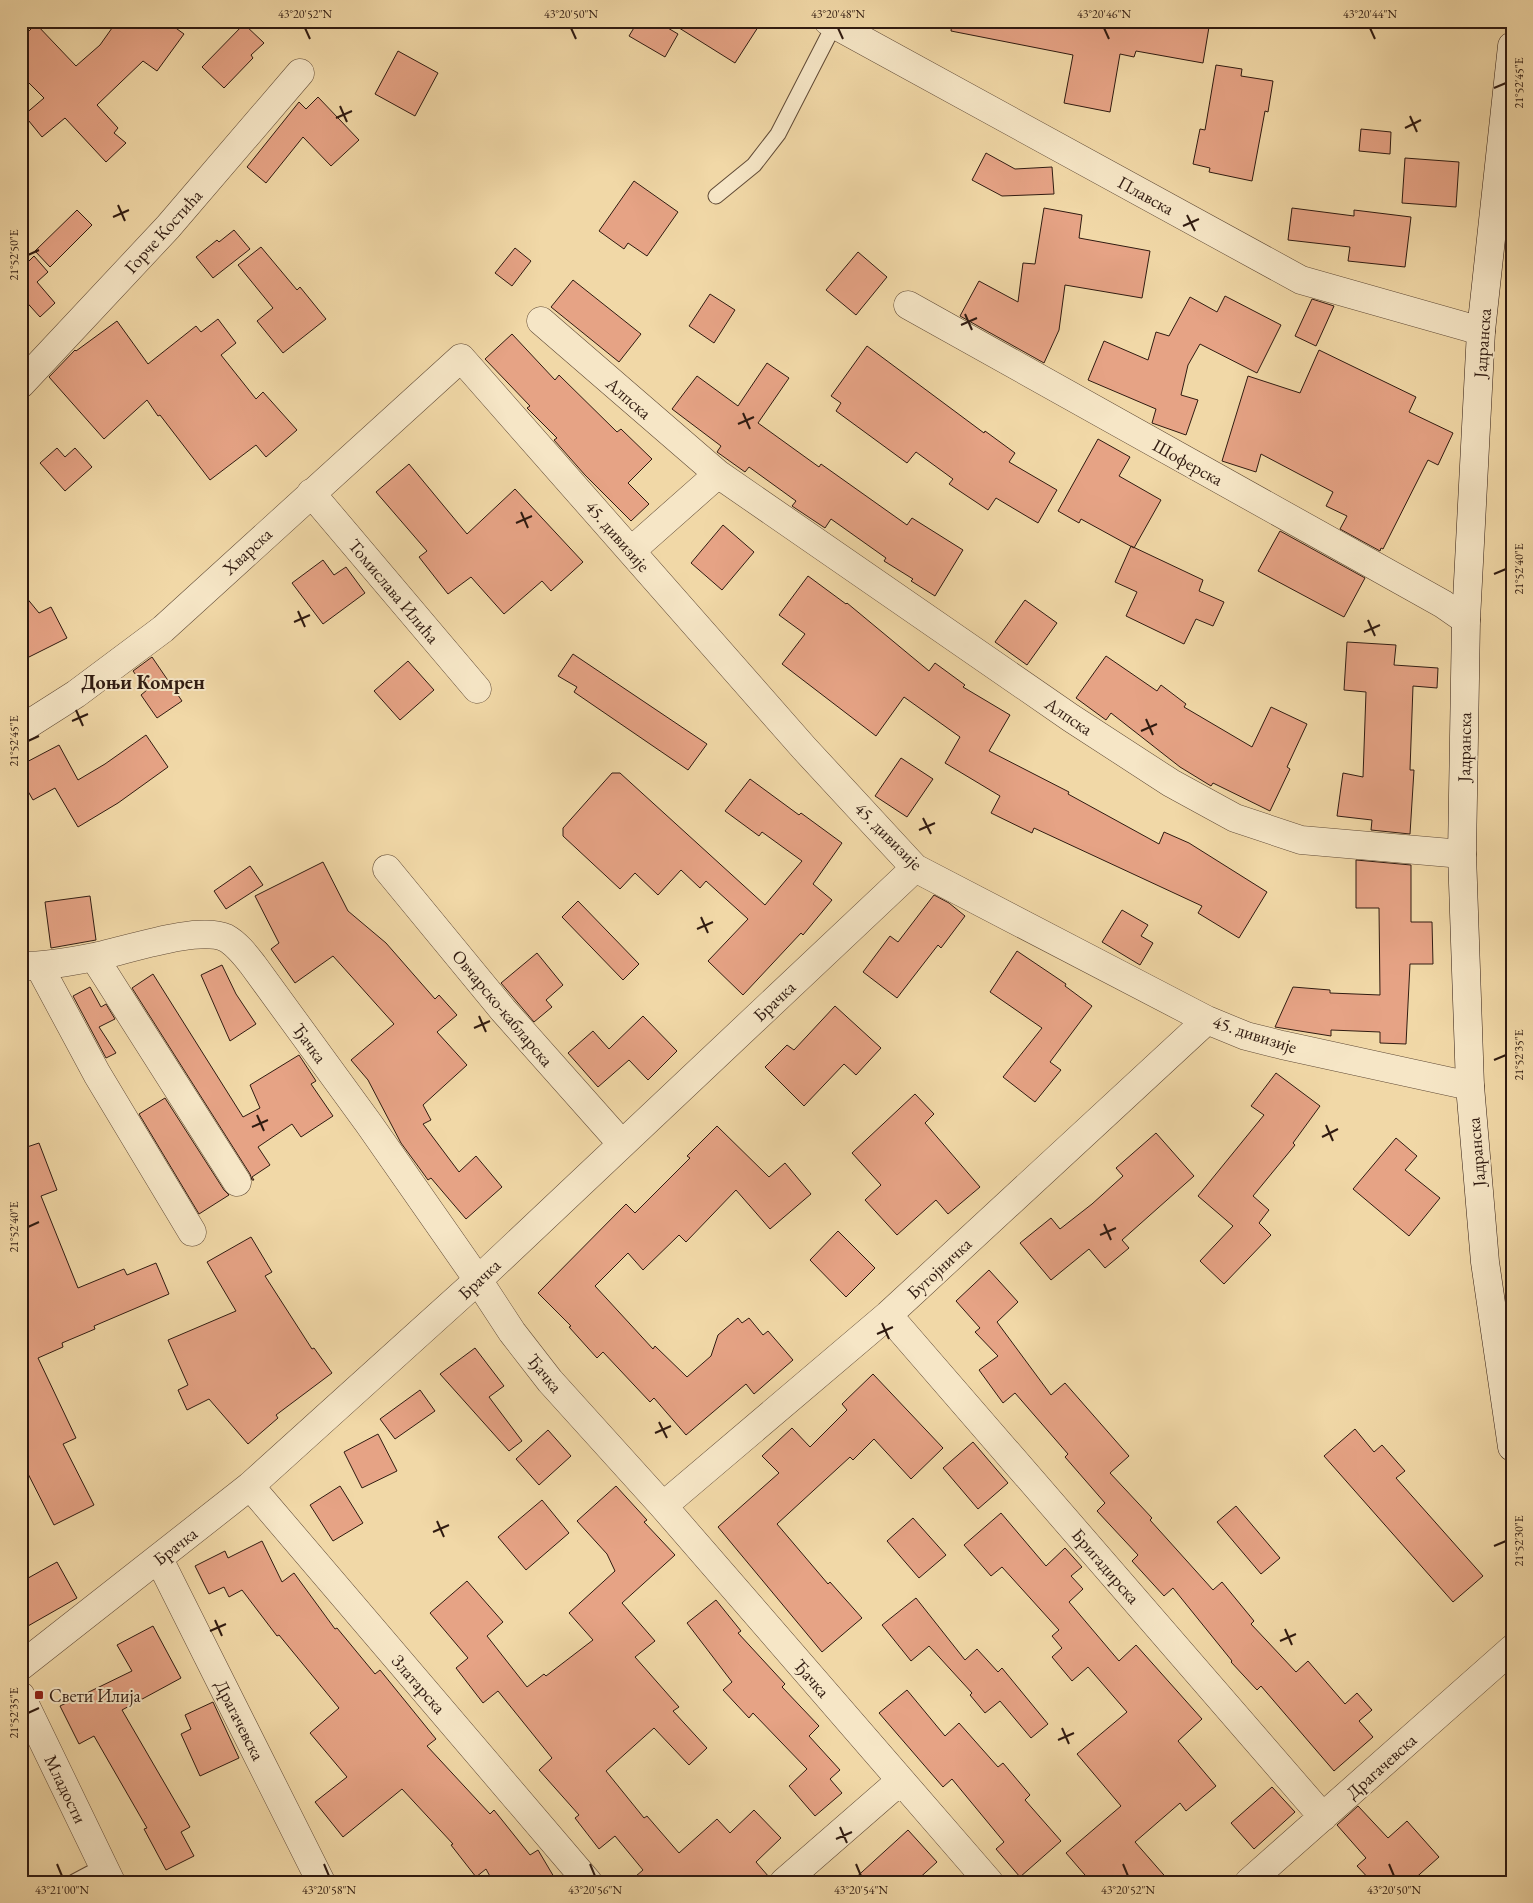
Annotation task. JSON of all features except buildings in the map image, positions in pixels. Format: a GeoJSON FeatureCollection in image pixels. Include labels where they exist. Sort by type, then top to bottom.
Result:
{"type":"FeatureCollection","features":[{"type":"Feature","properties":{"kind":"street","name":"Плавска"},"geometry":{"type":"LineString","coordinates":[[831,23],[1301,280],[1481,331]]}},
{"type":"Feature","properties":{"kind":"street","name":"Јадранска"},"geometry":{"type":"LineString","coordinates":[[1512,46],[1481,331],[1466,620],[1462,854],[1470,1086],[1485,1262],[1512,1447]]}},
{"type":"Feature","properties":{"kind":"street","name":"Горче Костића"},"geometry":{"type":"LineString","coordinates":[[21,384],[168,227],[300,73]]}},
{"type":"Feature","properties":{"kind":"street","name":"Шоферска"},"geometry":{"type":"LineString","coordinates":[[908,305],[1443,604],[1466,620]]}},
{"type":"Feature","properties":{"kind":"street","name":"Алпска"},"geometry":{"type":"LineString","coordinates":[[540,321],[718,474],[1071,718],[1171,783],[1235,818],[1301,840],[1462,854]]}},
{"type":"Feature","properties":{"kind":"street","name":"Хварска"},"geometry":{"type":"LineString","coordinates":[[21,729],[76,694],[163,629],[462,358]]}},
{"type":"Feature","properties":{"kind":"street","name":"45. дивизије"},"geometry":{"type":"LineString","coordinates":[[462,358],[804,748],[915,868],[1207,1020],[1246,1036],[1470,1086]]}},
{"type":"Feature","properties":{"kind":"street"},"geometry":{"type":"LineString","coordinates":[[631,551],[718,474]]}},
{"type":"Feature","properties":{"kind":"street","name":"Томислава Илића"},"geometry":{"type":"LineString","coordinates":[[311,493],[477,690]]}},
{"type":"Feature","properties":{"kind":"street","name":"Овчарско-кабларска"},"geometry":{"type":"LineString","coordinates":[[387,868],[503,1010],[622,1144]]}},
{"type":"Feature","properties":{"kind":"street","name":"Брачка"},"geometry":{"type":"LineString","coordinates":[[21,1666],[250,1486],[478,1280],[915,868]]}},
{"type":"Feature","properties":{"kind":"street","name":"Ђачка"},"geometry":{"type":"LineString","coordinates":[[30,966],[94,957],[186,936],[209,935],[226,938],[240,949],[364,1116],[512,1332],[550,1381],[662,1506],[989,1882]]}},
{"type":"Feature","properties":{"kind":"street"},"geometry":{"type":"LineString","coordinates":[[94,957],[238,1182]]}},
{"type":"Feature","properties":{"kind":"street"},"geometry":{"type":"LineString","coordinates":[[30,966],[192,1232]]}},
{"type":"Feature","properties":{"kind":"street","name":"Бугојничка"},"geometry":{"type":"LineString","coordinates":[[662,1506],[888,1315],[1207,1020]]}},
{"type":"Feature","properties":{"kind":"street","name":"Бригадирска"},"geometry":{"type":"LineString","coordinates":[[888,1315],[1323,1817]]}},
{"type":"Feature","properties":{"kind":"street","name":"Златарска"},"geometry":{"type":"LineString","coordinates":[[250,1486],[588,1882]]}},
{"type":"Feature","properties":{"kind":"street","name":"Драгачевска"},"geometry":{"type":"LineString","coordinates":[[159,1559],[321,1882]]}},
{"type":"Feature","properties":{"kind":"street","name":"Драгачевска"},"geometry":{"type":"LineString","coordinates":[[1249,1882],[1512,1649]]}},
{"type":"Feature","properties":{"kind":"street","name":"Младости"},"geometry":{"type":"LineString","coordinates":[[21,1696],[108,1874]]}},
{"type":"Feature","properties":{"kind":"street"},"geometry":{"type":"LineString","coordinates":[[784,1882],[900,1781]]}},
{"type":"Feature","properties":{"kind":"lane"},"geometry":{"type":"LineString","coordinates":[[716,196],[754,165],[778,134],[831,23]]}},
{"type":"Feature","properties":{"kind":"lane"},"geometry":{"type":"LineString","coordinates":[[74,1882],[108,1874]]}},
{"type":"Feature","properties":{"kind":"place","name":"Свети Илија"},"geometry":{"type":"Point","coordinates":[39,1695]}},
{"type":"Feature","properties":{"kind":"district","name":"Доњи Комрен"},"geometry":{"type":"Point","coordinates":[143,682]}}]}
